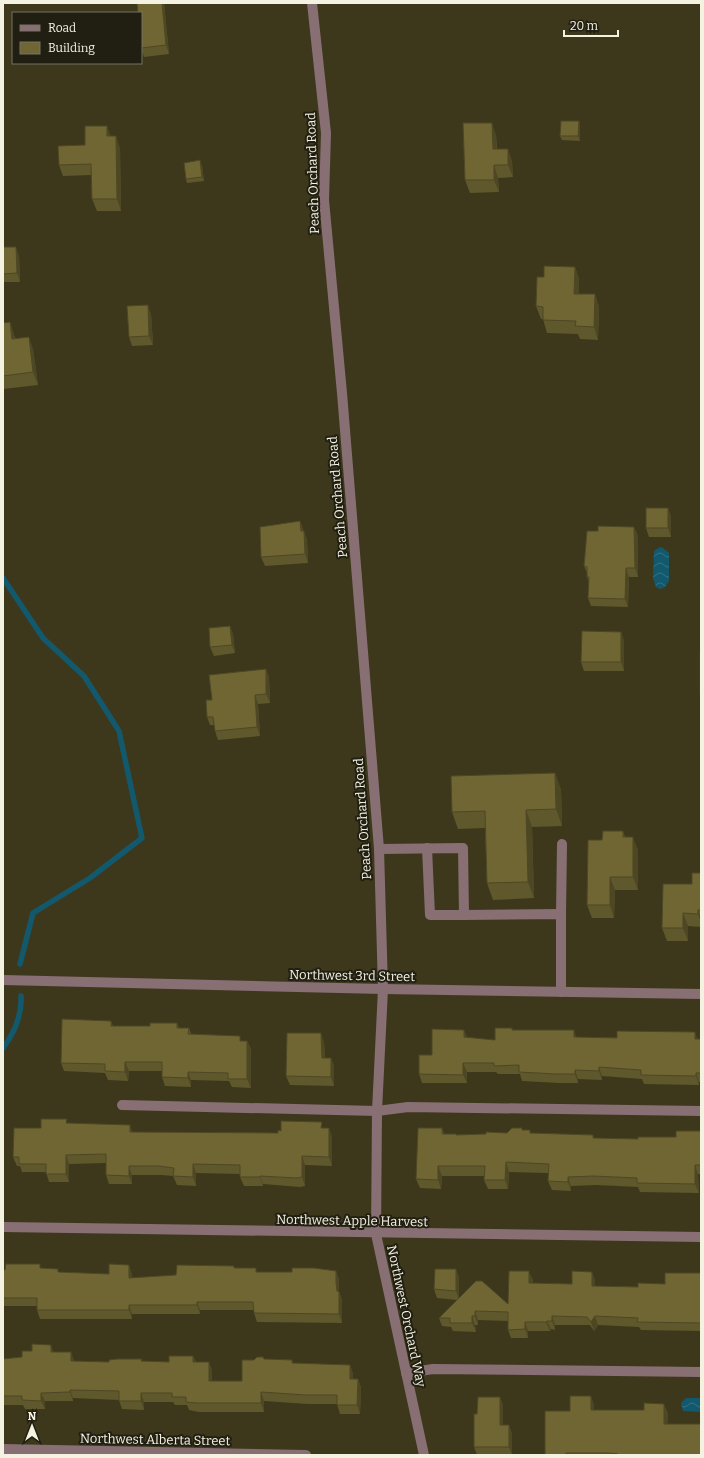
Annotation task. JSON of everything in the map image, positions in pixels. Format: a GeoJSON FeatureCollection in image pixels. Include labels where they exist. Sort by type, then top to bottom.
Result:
{"type":"FeatureCollection","features":[{"type":"Feature","properties":{"kind":"street","name":"Peach Orchard Road"},"geometry":{"type":"LineString","coordinates":[[312,3],[326,133],[324,200],[342,392],[379,849],[383,989]]}},
{"type":"Feature","properties":{"kind":"street"},"geometry":{"type":"LineString","coordinates":[[561,992],[562,844]]}},
{"type":"Feature","properties":{"kind":"street"},"geometry":{"type":"LineString","coordinates":[[427,848],[430,915],[561,914]]}},
{"type":"Feature","properties":{"kind":"street"},"geometry":{"type":"LineString","coordinates":[[379,849],[463,848],[464,915]]}},
{"type":"Feature","properties":{"kind":"street","name":"Northwest 3rd Street"},"geometry":{"type":"LineString","coordinates":[[3,980],[383,989],[701,994]]}},
{"type":"Feature","properties":{"kind":"street","name":"Northwest Orchard Way"},"geometry":{"type":"LineString","coordinates":[[383,989],[377,1111],[376,1234],[424,1455]]}},
{"type":"Feature","properties":{"kind":"street"},"geometry":{"type":"LineString","coordinates":[[122,1105],[377,1111],[408,1107],[701,1111]]}},
{"type":"Feature","properties":{"kind":"street","name":"Northwest Apple Harvest"},"geometry":{"type":"LineString","coordinates":[[3,1227],[376,1234],[701,1237]]}},
{"type":"Feature","properties":{"kind":"street"},"geometry":{"type":"LineString","coordinates":[[406,1373],[433,1369],[701,1372]]}},
{"type":"Feature","properties":{"kind":"street","name":"Northwest Alberta Street"},"geometry":{"type":"LineString","coordinates":[[3,1449],[306,1455]]}},
{"type":"Feature","properties":{"kind":"water"},"geometry":{"type":"Polygon","coordinates":[[[660,547],[669,553],[669,581],[665,587],[660,589],[656,587],[653,578],[654,551],[660,547]]]}},
{"type":"Feature","properties":{"kind":"water"},"geometry":{"type":"Polygon","coordinates":[[[686,1398],[701,1398],[701,1412],[683,1411],[681,1403],[686,1398]]]}},
{"type":"Feature","properties":{"kind":"building"},"geometry":{"type":"Polygon","coordinates":[[[137,3],[162,3],[166,45],[142,48],[142,12],[138,12],[137,3]]]}},
{"type":"Feature","properties":{"kind":"building"},"geometry":{"type":"Polygon","coordinates":[[[561,121],[579,121],[578,136],[560,136],[561,121]]]}},
{"type":"Feature","properties":{"kind":"building"},"geometry":{"type":"Polygon","coordinates":[[[463,123],[492,123],[493,149],[508,149],[508,165],[494,165],[494,180],[465,180],[463,123]]]}},
{"type":"Feature","properties":{"kind":"building"},"geometry":{"type":"Polygon","coordinates":[[[85,126],[107,126],[107,136],[116,136],[117,199],[92,199],[91,164],[59,165],[58,146],[85,145],[85,126]]]}},
{"type":"Feature","properties":{"kind":"building"},"geometry":{"type":"Polygon","coordinates":[[[200,160],[202,177],[186,179],[184,163],[200,160]]]}},
{"type":"Feature","properties":{"kind":"building"},"geometry":{"type":"Polygon","coordinates":[[[3,247],[16,247],[17,273],[3,274],[3,247]]]}},
{"type":"Feature","properties":{"kind":"building"},"geometry":{"type":"Polygon","coordinates":[[[544,266],[575,267],[574,294],[595,294],[594,327],[575,326],[576,321],[543,320],[543,307],[536,306],[537,277],[544,277],[544,266]]]}},
{"type":"Feature","properties":{"kind":"building"},"geometry":{"type":"Polygon","coordinates":[[[148,305],[149,336],[129,337],[127,306],[148,305]]]}},
{"type":"Feature","properties":{"kind":"building"},"geometry":{"type":"Polygon","coordinates":[[[10,322],[12,339],[29,337],[33,372],[3,376],[3,323],[10,322]]]}},
{"type":"Feature","properties":{"kind":"building"},"geometry":{"type":"Polygon","coordinates":[[[646,508],[668,508],[668,528],[646,528],[646,508]]]}},
{"type":"Feature","properties":{"kind":"building"},"geometry":{"type":"Polygon","coordinates":[[[300,521],[301,531],[304,531],[305,554],[261,557],[260,527],[300,521]]]}},
{"type":"Feature","properties":{"kind":"building"},"geometry":{"type":"Polygon","coordinates":[[[598,526],[634,527],[635,568],[626,568],[625,599],[588,598],[589,577],[587,577],[587,567],[584,566],[587,531],[598,531],[598,526]]]}},
{"type":"Feature","properties":{"kind":"building"},"geometry":{"type":"Polygon","coordinates":[[[230,626],[232,645],[210,647],[209,628],[230,626]]]}},
{"type":"Feature","properties":{"kind":"building"},"geometry":{"type":"Polygon","coordinates":[[[582,631],[621,632],[621,662],[581,662],[582,631]]]}},
{"type":"Feature","properties":{"kind":"building"},"geometry":{"type":"Polygon","coordinates":[[[701,654],[701,694],[700,694],[701,654]]]}},
{"type":"Feature","properties":{"kind":"building"},"geometry":{"type":"Polygon","coordinates":[[[266,669],[266,694],[255,695],[257,727],[215,731],[213,717],[207,717],[206,700],[212,700],[209,675],[266,669]]]}},
{"type":"Feature","properties":{"kind":"building"},"geometry":{"type":"Polygon","coordinates":[[[555,773],[556,809],[526,810],[528,882],[487,883],[485,811],[452,812],[451,776],[555,773]]]}},
{"type":"Feature","properties":{"kind":"building"},"geometry":{"type":"Polygon","coordinates":[[[603,831],[623,831],[623,837],[633,837],[633,877],[610,877],[610,905],[587,905],[588,840],[602,840],[603,831]]]}},
{"type":"Feature","properties":{"kind":"building"},"geometry":{"type":"Polygon","coordinates":[[[692,873],[701,873],[701,910],[698,910],[698,914],[683,913],[683,928],[662,928],[663,884],[692,884],[692,873]]]}},
{"type":"Feature","properties":{"kind":"building"},"geometry":{"type":"Polygon","coordinates":[[[62,1019],[111,1021],[111,1026],[150,1026],[150,1023],[177,1023],[177,1028],[189,1028],[188,1034],[240,1036],[240,1041],[247,1041],[247,1079],[228,1079],[228,1073],[188,1072],[188,1078],[162,1077],[162,1062],[125,1062],[125,1072],[105,1071],[105,1064],[61,1063],[62,1019]]]}},
{"type":"Feature","properties":{"kind":"building"},"geometry":{"type":"Polygon","coordinates":[[[495,1028],[512,1028],[512,1030],[574,1030],[574,1037],[617,1038],[617,1031],[695,1032],[695,1039],[701,1039],[701,1073],[696,1073],[696,1076],[641,1075],[641,1070],[599,1067],[599,1071],[575,1070],[575,1074],[556,1074],[519,1072],[519,1065],[494,1066],[494,1063],[463,1063],[463,1075],[419,1074],[419,1055],[432,1055],[432,1029],[464,1030],[464,1037],[495,1040],[495,1028]]]}},
{"type":"Feature","properties":{"kind":"building"},"geometry":{"type":"Polygon","coordinates":[[[287,1033],[321,1033],[322,1058],[331,1058],[331,1077],[286,1076],[287,1033]]]}},
{"type":"Feature","properties":{"kind":"building"},"geometry":{"type":"Polygon","coordinates":[[[41,1119],[67,1119],[66,1123],[130,1125],[130,1132],[278,1133],[278,1130],[281,1131],[281,1121],[322,1122],[321,1128],[329,1128],[329,1157],[302,1156],[302,1177],[297,1178],[260,1176],[240,1177],[240,1165],[193,1164],[193,1177],[173,1176],[174,1168],[159,1166],[129,1166],[129,1176],[106,1175],[106,1154],[66,1155],[66,1174],[46,1174],[46,1164],[19,1164],[19,1157],[13,1157],[14,1128],[41,1128],[41,1119]]]}},
{"type":"Feature","properties":{"kind":"building"},"geometry":{"type":"Polygon","coordinates":[[[418,1128],[442,1128],[442,1134],[456,1135],[486,1134],[486,1132],[507,1133],[512,1128],[522,1128],[522,1130],[530,1130],[530,1133],[593,1135],[593,1138],[638,1139],[638,1137],[676,1137],[676,1131],[701,1131],[701,1165],[695,1165],[695,1184],[637,1183],[637,1178],[593,1176],[568,1177],[568,1182],[548,1181],[549,1164],[506,1162],[505,1180],[484,1180],[485,1166],[438,1166],[438,1180],[416,1179],[418,1128]]]}},
{"type":"Feature","properties":{"kind":"building"},"geometry":{"type":"Polygon","coordinates":[[[6,1264],[40,1264],[40,1268],[58,1269],[58,1272],[109,1274],[109,1264],[129,1265],[129,1278],[176,1275],[177,1265],[234,1266],[234,1268],[256,1268],[256,1272],[292,1272],[292,1268],[314,1268],[336,1271],[337,1291],[339,1292],[339,1314],[254,1313],[253,1302],[197,1302],[197,1305],[129,1305],[129,1310],[37,1310],[37,1298],[3,1298],[3,1270],[5,1270],[6,1264]]]}},
{"type":"Feature","properties":{"kind":"building"},"geometry":{"type":"Polygon","coordinates":[[[435,1269],[456,1269],[456,1291],[434,1289],[435,1269]]]}},
{"type":"Feature","properties":{"kind":"building"},"geometry":{"type":"Polygon","coordinates":[[[509,1271],[529,1271],[529,1283],[572,1284],[572,1271],[592,1272],[592,1286],[638,1287],[638,1283],[665,1284],[665,1273],[701,1273],[701,1323],[637,1322],[638,1318],[595,1316],[591,1322],[587,1317],[552,1316],[552,1321],[525,1322],[525,1329],[508,1330],[508,1312],[475,1311],[475,1316],[472,1316],[472,1323],[450,1323],[450,1318],[439,1318],[476,1281],[482,1281],[508,1304],[509,1271]]]}},
{"type":"Feature","properties":{"kind":"building"},"geometry":{"type":"Polygon","coordinates":[[[32,1344],[51,1345],[51,1352],[71,1352],[71,1361],[109,1362],[109,1360],[117,1359],[142,1359],[141,1361],[169,1362],[169,1356],[193,1356],[193,1362],[209,1362],[209,1381],[242,1381],[242,1360],[254,1360],[257,1357],[263,1357],[264,1359],[292,1360],[292,1363],[350,1365],[350,1379],[358,1379],[357,1405],[337,1405],[337,1395],[305,1395],[261,1392],[261,1403],[186,1402],[186,1397],[172,1397],[172,1393],[141,1393],[141,1401],[119,1401],[119,1391],[70,1390],[70,1392],[41,1393],[41,1401],[22,1400],[22,1396],[3,1396],[3,1359],[22,1357],[22,1351],[32,1351],[32,1344]]]}},
{"type":"Feature","properties":{"kind":"building"},"geometry":{"type":"Polygon","coordinates":[[[570,1396],[591,1396],[591,1410],[644,1410],[644,1403],[664,1404],[664,1424],[701,1424],[701,1455],[619,1455],[608,1453],[566,1453],[566,1455],[545,1455],[545,1411],[570,1411],[570,1396]]]}},
{"type":"Feature","properties":{"kind":"building"},"geometry":{"type":"Polygon","coordinates":[[[478,1397],[500,1397],[500,1425],[509,1425],[509,1447],[474,1447],[474,1414],[477,1414],[478,1397]]]}},
{"type":"Feature","properties":{"kind":"waterway"},"geometry":{"type":"LineString","coordinates":[[3,578],[43,638],[84,676],[119,731],[142,838],[90,878],[33,913],[20,964]]}},
{"type":"Feature","properties":{"kind":"waterway"},"geometry":{"type":"LineString","coordinates":[[3,1048],[17,1024],[21,996]]}}]}
